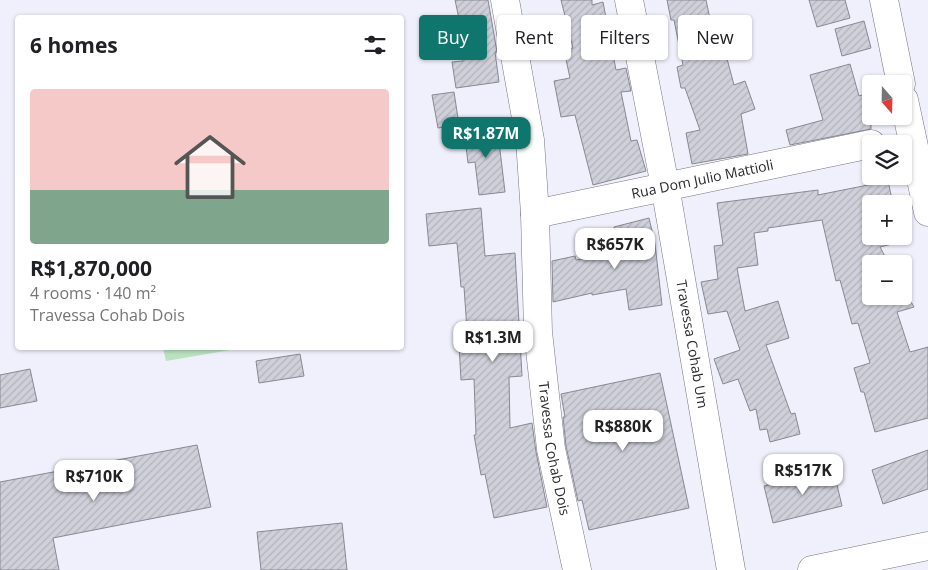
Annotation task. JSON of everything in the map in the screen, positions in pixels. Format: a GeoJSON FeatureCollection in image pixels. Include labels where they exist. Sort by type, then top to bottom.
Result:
{"type":"FeatureCollection","features":[{"type":"Feature","properties":{"kind":"street","name":"Travessa Cohab Dois"},"geometry":{"type":"LineString","coordinates":[[506,0],[530,140],[535,214],[538,332],[551,449],[577,570]]}},
{"type":"Feature","properties":{"kind":"street","name":"Travessa Cohab Um"},"geometry":{"type":"LineString","coordinates":[[629,0],[664,186],[730,570]]}},
{"type":"Feature","properties":{"kind":"street"},"geometry":{"type":"LineString","coordinates":[[884,0],[898,75]]}},
{"type":"Feature","properties":{"kind":"street"},"geometry":{"type":"LineString","coordinates":[[912,140],[928,212]]}},
{"type":"Feature","properties":{"kind":"street","name":"Rua Dom Julio Mattioli"},"geometry":{"type":"LineString","coordinates":[[535,214],[862,146]]}},
{"type":"Feature","properties":{"kind":"street"},"geometry":{"type":"LineString","coordinates":[[812,570],[928,546]]}},
{"type":"Feature","properties":{"kind":"green space"},"geometry":{"type":"Polygon","coordinates":[[[163,350],[230,350],[166,361],[163,350]]]}},
{"type":"Feature","properties":{"kind":"building"},"geometry":{"type":"Polygon","coordinates":[[[455,0],[488,0],[497,52],[495,52],[499,82],[456,88],[452,62],[487,60],[487,15],[458,15],[455,0]]]}},
{"type":"Feature","properties":{"kind":"building"},"geometry":{"type":"Polygon","coordinates":[[[561,0],[592,0],[592,5],[603,2],[605,15],[581,15],[581,60],[614,60],[616,70],[626,68],[631,91],[621,92],[631,141],[637,140],[646,171],[593,185],[575,115],[561,117],[554,81],[570,78],[566,60],[571,60],[571,48],[573,48],[571,40],[571,15],[565,15],[561,0]]]}},
{"type":"Feature","properties":{"kind":"building"},"geometry":{"type":"Polygon","coordinates":[[[667,0],[706,0],[709,15],[678,15],[678,40],[674,20],[671,20],[667,0]]]}},
{"type":"Feature","properties":{"kind":"building"},"geometry":{"type":"Polygon","coordinates":[[[809,0],[845,0],[850,18],[817,27],[809,0]]]}},
{"type":"Feature","properties":{"kind":"building"},"geometry":{"type":"Polygon","coordinates":[[[864,21],[871,48],[842,56],[835,29],[864,21]]]}},
{"type":"Feature","properties":{"kind":"building"},"geometry":{"type":"Polygon","coordinates":[[[682,60],[727,60],[734,85],[745,81],[755,109],[741,114],[748,154],[692,164],[686,133],[700,130],[685,88],[681,88],[677,67],[683,65],[682,60]]]}},
{"type":"Feature","properties":{"kind":"building"},"geometry":{"type":"Polygon","coordinates":[[[850,64],[859,96],[862,95],[862,125],[871,125],[871,129],[790,145],[786,130],[823,120],[810,75],[850,64]]]}},
{"type":"Feature","properties":{"kind":"building"},"geometry":{"type":"Polygon","coordinates":[[[454,92],[459,125],[438,128],[432,95],[454,92]]]}},
{"type":"Feature","properties":{"kind":"building"},"geometry":{"type":"Polygon","coordinates":[[[497,125],[505,192],[479,195],[475,162],[468,163],[464,130],[497,125]]]}},
{"type":"Feature","properties":{"kind":"building"},"geometry":{"type":"Polygon","coordinates":[[[868,185],[889,185],[891,195],[862,195],[862,245],[888,245],[880,247],[884,255],[862,255],[862,305],[912,305],[912,303],[914,307],[897,312],[910,352],[928,347],[928,418],[875,432],[864,392],[861,392],[854,368],[870,363],[858,323],[852,324],[840,280],[836,281],[822,220],[768,228],[768,231],[754,233],[758,265],[737,268],[745,311],[778,301],[789,338],[766,345],[791,414],[795,413],[800,434],[770,442],[767,429],[760,430],[756,409],[750,411],[738,379],[723,384],[714,359],[740,350],[727,311],[708,314],[701,282],[718,279],[714,246],[723,245],[717,203],[818,190],[818,195],[868,185]]]}},
{"type":"Feature","properties":{"kind":"building"},"geometry":{"type":"Polygon","coordinates":[[[481,208],[485,256],[515,253],[522,376],[509,377],[510,428],[532,423],[547,507],[494,518],[485,474],[481,475],[474,435],[476,435],[474,379],[461,380],[459,345],[468,344],[464,287],[461,287],[457,243],[429,246],[426,214],[481,208]]]}},
{"type":"Feature","properties":{"kind":"building"},"geometry":{"type":"Polygon","coordinates":[[[649,218],[655,244],[662,305],[629,310],[626,289],[592,295],[592,293],[553,302],[552,261],[575,256],[576,260],[620,252],[614,227],[649,218]]]}},
{"type":"Feature","properties":{"kind":"building"},"geometry":{"type":"Polygon","coordinates":[[[300,354],[304,376],[259,383],[256,361],[300,354]]]}},
{"type":"Feature","properties":{"kind":"building"},"geometry":{"type":"Polygon","coordinates":[[[30,369],[37,401],[0,408],[0,375],[30,369]]]}},
{"type":"Feature","properties":{"kind":"building"},"geometry":{"type":"Polygon","coordinates":[[[660,373],[689,508],[589,530],[582,500],[578,501],[566,446],[563,417],[565,417],[561,394],[660,373]]]}},
{"type":"Feature","properties":{"kind":"building"},"geometry":{"type":"Polygon","coordinates":[[[197,445],[211,507],[53,538],[59,570],[0,570],[0,482],[197,445]]]}},
{"type":"Feature","properties":{"kind":"building"},"geometry":{"type":"Polygon","coordinates":[[[928,450],[928,489],[883,504],[872,470],[928,450]]]}},
{"type":"Feature","properties":{"kind":"building"},"geometry":{"type":"Polygon","coordinates":[[[833,468],[842,506],[773,523],[764,486],[833,468]]]}},
{"type":"Feature","properties":{"kind":"building"},"geometry":{"type":"Polygon","coordinates":[[[342,523],[347,570],[261,570],[257,532],[342,523]]]}}]}
